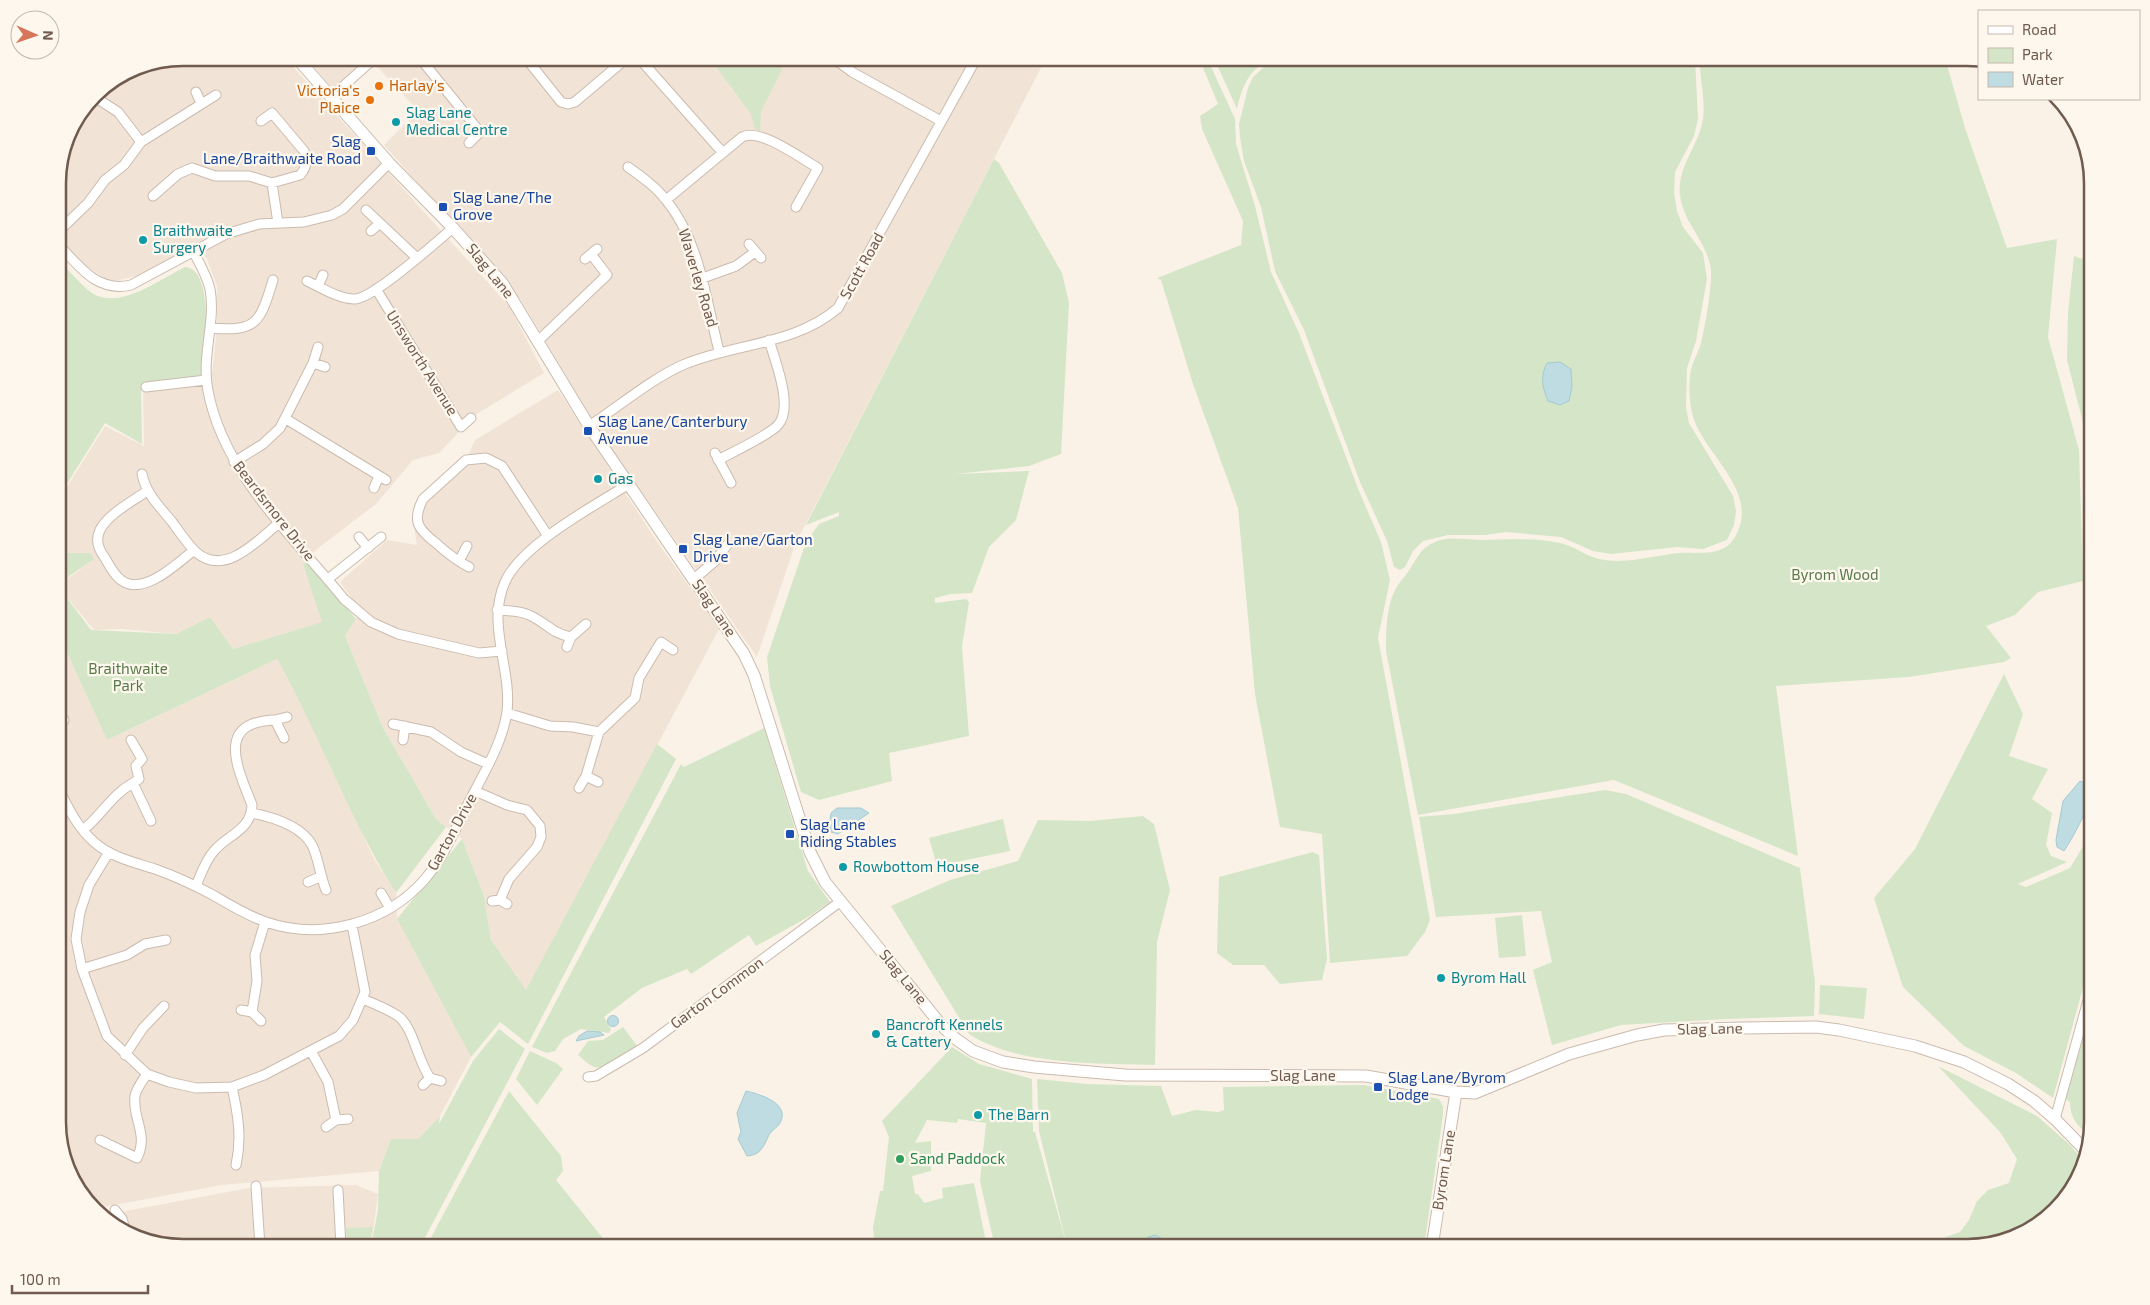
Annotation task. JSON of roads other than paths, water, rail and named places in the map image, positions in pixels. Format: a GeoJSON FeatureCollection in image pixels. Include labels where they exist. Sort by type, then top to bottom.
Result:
{"type":"FeatureCollection","features":[{"type":"Feature","properties":{"kind":"street","name":"Slag Lane"},"geometry":{"type":"LineString","coordinates":[[303,66],[389,163],[453,228],[503,284],[539,340],[589,426],[694,579],[750,665],[810,852],[825,882],[949,1032],[973,1051],[1003,1062],[1061,1071],[1125,1075],[1366,1076],[1456,1092],[1475,1093],[1569,1054],[1636,1034],[1664,1030],[1816,1027],[1865,1034],[1915,1046],[1964,1062],[2008,1084],[2055,1119],[2081,1146]]}},
{"type":"Feature","properties":{"kind":"street"},"geometry":{"type":"LineString","coordinates":[[331,97],[367,66]]}},
{"type":"Feature","properties":{"kind":"street"},"geometry":{"type":"LineString","coordinates":[[426,66],[483,131],[469,143]]}},
{"type":"Feature","properties":{"kind":"street"},"geometry":{"type":"LineString","coordinates":[[532,66],[561,102],[568,104],[575,102],[618,66]]}},
{"type":"Feature","properties":{"kind":"street"},"geometry":{"type":"LineString","coordinates":[[645,66],[723,153]]}},
{"type":"Feature","properties":{"kind":"street"},"geometry":{"type":"LineString","coordinates":[[843,66],[942,121]]}},
{"type":"Feature","properties":{"kind":"street","name":"Scott Road"},"geometry":{"type":"LineString","coordinates":[[589,426],[675,369],[719,351],[792,334],[817,324],[842,302],[973,66]]}},
{"type":"Feature","properties":{"kind":"street"},"geometry":{"type":"LineString","coordinates":[[196,92],[202,103]]}},
{"type":"Feature","properties":{"kind":"street"},"geometry":{"type":"LineString","coordinates":[[67,223],[88,203],[105,180],[124,166],[141,142],[216,95]]}},
{"type":"Feature","properties":{"kind":"street"},"geometry":{"type":"LineString","coordinates":[[101,100],[118,112],[141,142]]}},
{"type":"Feature","properties":{"kind":"street"},"geometry":{"type":"LineString","coordinates":[[153,196],[178,174],[192,168],[215,176],[250,176],[272,184],[300,175],[304,170],[307,157],[304,151],[270,110],[261,121]]}},
{"type":"Feature","properties":{"kind":"street"},"geometry":{"type":"LineString","coordinates":[[666,200],[742,137],[756,134],[818,168],[796,207]]}},
{"type":"Feature","properties":{"kind":"street"},"geometry":{"type":"LineString","coordinates":[[67,253],[97,282],[114,287],[131,285],[226,234],[259,224],[304,222],[332,215],[343,209],[389,163]]}},
{"type":"Feature","properties":{"kind":"street","name":"Waverley Road"},"geometry":{"type":"LineString","coordinates":[[628,167],[666,200],[689,239],[719,351]]}},
{"type":"Feature","properties":{"kind":"street"},"geometry":{"type":"LineString","coordinates":[[272,184],[278,223]]}},
{"type":"Feature","properties":{"kind":"street"},"geometry":{"type":"LineString","coordinates":[[166,185],[172,194]]}},
{"type":"Feature","properties":{"kind":"street"},"geometry":{"type":"LineString","coordinates":[[366,210],[417,258]]}},
{"type":"Feature","properties":{"kind":"street"},"geometry":{"type":"LineString","coordinates":[[371,231],[380,223]]}},
{"type":"Feature","properties":{"kind":"street"},"geometry":{"type":"LineString","coordinates":[[307,281],[353,300],[361,298],[417,258],[453,228]]}},
{"type":"Feature","properties":{"kind":"street"},"geometry":{"type":"LineString","coordinates":[[700,279],[736,266],[758,255],[749,244]]}},
{"type":"Feature","properties":{"kind":"street","name":"Beardsmore Drive"},"geometry":{"type":"LineString","coordinates":[[193,251],[207,277],[210,289],[212,304],[206,351],[206,380],[217,428],[234,462],[280,522],[344,599],[362,616],[388,630],[479,653],[502,651]]}},
{"type":"Feature","properties":{"kind":"street"},"geometry":{"type":"LineString","coordinates":[[539,340],[607,275],[591,254]]}},
{"type":"Feature","properties":{"kind":"street"},"geometry":{"type":"LineString","coordinates":[[318,286],[323,275]]}},
{"type":"Feature","properties":{"kind":"street"},"geometry":{"type":"LineString","coordinates":[[210,328],[238,330],[251,324],[262,313],[272,284],[261,285]]}},
{"type":"Feature","properties":{"kind":"street","name":"Unsworth Avenue"},"geometry":{"type":"LineString","coordinates":[[376,289],[461,426],[471,418]]}},
{"type":"Feature","properties":{"kind":"street"},"geometry":{"type":"LineString","coordinates":[[731,483],[717,457],[774,429],[782,418],[784,400],[769,340]]}},
{"type":"Feature","properties":{"kind":"street"},"geometry":{"type":"LineString","coordinates":[[234,462],[269,439],[286,419],[313,363],[318,347]]}},
{"type":"Feature","properties":{"kind":"street"},"geometry":{"type":"LineString","coordinates":[[313,363],[325,368]]}},
{"type":"Feature","properties":{"kind":"street"},"geometry":{"type":"LineString","coordinates":[[146,387],[165,380],[206,380]]}},
{"type":"Feature","properties":{"kind":"street"},"geometry":{"type":"LineString","coordinates":[[286,419],[383,478],[374,488]]}},
{"type":"Feature","properties":{"kind":"street"},"geometry":{"type":"LineString","coordinates":[[469,567],[422,533],[417,514],[423,499],[460,464],[472,458],[486,458],[502,466],[548,536]]}},
{"type":"Feature","properties":{"kind":"street"},"geometry":{"type":"LineString","coordinates":[[142,474],[147,491],[194,550],[209,559],[233,558],[244,552],[280,522]]}},
{"type":"Feature","properties":{"kind":"street","name":"Garton Drive"},"geometry":{"type":"LineString","coordinates":[[67,806],[94,842],[109,852],[129,862],[196,886],[265,922],[298,928],[334,928],[352,925],[390,908],[411,893],[437,864],[499,740],[507,714],[507,675],[497,610],[501,591],[510,571],[517,562],[548,536],[629,484]]}},
{"type":"Feature","properties":{"kind":"street"},"geometry":{"type":"LineString","coordinates":[[147,491],[107,521],[99,531],[99,549],[119,578],[134,583],[158,578],[194,550]]}},
{"type":"Feature","properties":{"kind":"street"},"geometry":{"type":"LineString","coordinates":[[359,537],[368,548]]}},
{"type":"Feature","properties":{"kind":"street"},"geometry":{"type":"LineString","coordinates":[[328,579],[381,537]]}},
{"type":"Feature","properties":{"kind":"street"},"geometry":{"type":"LineString","coordinates":[[694,579],[716,561],[727,545]]}},
{"type":"Feature","properties":{"kind":"street"},"geometry":{"type":"LineString","coordinates":[[459,561],[467,546]]}},
{"type":"Feature","properties":{"kind":"street"},"geometry":{"type":"LineString","coordinates":[[497,610],[527,613],[545,623],[556,634],[571,637]]}},
{"type":"Feature","properties":{"kind":"street"},"geometry":{"type":"LineString","coordinates":[[567,648],[571,637],[586,624]]}},
{"type":"Feature","properties":{"kind":"street"},"geometry":{"type":"LineString","coordinates":[[579,788],[586,776],[598,732],[635,698],[639,678],[662,638],[673,650]]}},
{"type":"Feature","properties":{"kind":"street"},"geometry":{"type":"LineString","coordinates":[[507,714],[550,726],[573,727],[598,732]]}},
{"type":"Feature","properties":{"kind":"street"},"geometry":{"type":"LineString","coordinates":[[196,886],[209,857],[221,843],[244,826],[252,813],[252,805],[234,760],[234,744],[247,728],[261,722],[287,717]]}},
{"type":"Feature","properties":{"kind":"street"},"geometry":{"type":"LineString","coordinates":[[275,720],[284,738]]}},
{"type":"Feature","properties":{"kind":"street"},"geometry":{"type":"LineString","coordinates":[[393,724],[431,732],[461,752],[488,764]]}},
{"type":"Feature","properties":{"kind":"street"},"geometry":{"type":"LineString","coordinates":[[403,740],[405,726]]}},
{"type":"Feature","properties":{"kind":"street"},"geometry":{"type":"LineString","coordinates":[[84,830],[103,812],[118,792],[140,779],[136,766],[142,759],[131,740]]}},
{"type":"Feature","properties":{"kind":"street"},"geometry":{"type":"LineString","coordinates":[[586,776],[598,782]]}},
{"type":"Feature","properties":{"kind":"street"},"geometry":{"type":"LineString","coordinates":[[133,783],[151,821]]}},
{"type":"Feature","properties":{"kind":"street"},"geometry":{"type":"LineString","coordinates":[[475,790],[507,805],[527,810],[540,826],[541,837],[537,847],[509,879],[500,902]]}},
{"type":"Feature","properties":{"kind":"street"},"geometry":{"type":"LineString","coordinates":[[252,813],[272,819],[304,835],[312,846],[320,877],[326,890]]}},
{"type":"Feature","properties":{"kind":"street"},"geometry":{"type":"LineString","coordinates":[[109,852],[90,885],[80,912],[76,939],[82,969],[107,1036],[147,1074],[196,1088],[232,1087],[264,1075],[339,1036],[353,1020],[363,999],[364,983],[352,925]]}},
{"type":"Feature","properties":{"kind":"street"},"geometry":{"type":"LineString","coordinates":[[308,882],[320,877]]}},
{"type":"Feature","properties":{"kind":"street"},"geometry":{"type":"LineString","coordinates":[[381,893],[390,908]]}},
{"type":"Feature","properties":{"kind":"street","name":"Garton Common"},"geometry":{"type":"LineString","coordinates":[[588,1077],[596,1076],[643,1048],[841,901]]}},
{"type":"Feature","properties":{"kind":"street"},"geometry":{"type":"LineString","coordinates":[[252,1012],[258,980],[255,955],[265,922]]}},
{"type":"Feature","properties":{"kind":"street"},"geometry":{"type":"LineString","coordinates":[[82,969],[127,955],[145,944],[166,940]]}},
{"type":"Feature","properties":{"kind":"street"},"geometry":{"type":"LineString","coordinates":[[363,999],[400,1016],[410,1035],[421,1066],[430,1078],[441,1081]]}},
{"type":"Feature","properties":{"kind":"street"},"geometry":{"type":"LineString","coordinates":[[125,1055],[143,1028],[164,1006]]}},
{"type":"Feature","properties":{"kind":"street"},"geometry":{"type":"LineString","coordinates":[[241,1010],[252,1012],[261,1021]]}},
{"type":"Feature","properties":{"kind":"street"},"geometry":{"type":"LineString","coordinates":[[2055,1119],[2084,1015]]}},
{"type":"Feature","properties":{"kind":"street"},"geometry":{"type":"LineString","coordinates":[[311,1051],[332,1091],[336,1120]]}},
{"type":"Feature","properties":{"kind":"street"},"geometry":{"type":"LineString","coordinates":[[100,1140],[137,1158],[142,1149],[142,1132],[136,1114],[135,1094],[147,1074]]}},
{"type":"Feature","properties":{"kind":"street"},"geometry":{"type":"LineString","coordinates":[[423,1086],[430,1078]]}},
{"type":"Feature","properties":{"kind":"street"},"geometry":{"type":"LineString","coordinates":[[232,1087],[244,1149],[236,1165]]}},
{"type":"Feature","properties":{"kind":"street","name":"Byrom Lane"},"geometry":{"type":"LineString","coordinates":[[1433,1239],[1456,1092]]}},
{"type":"Feature","properties":{"kind":"street"},"geometry":{"type":"LineString","coordinates":[[326,1126],[336,1120],[348,1119]]}},
{"type":"Feature","properties":{"kind":"street"},"geometry":{"type":"LineString","coordinates":[[256,1186],[259,1239]]}},
{"type":"Feature","properties":{"kind":"street"},"geometry":{"type":"LineString","coordinates":[[338,1190],[341,1239]]}},
{"type":"Feature","properties":{"kind":"street"},"geometry":{"type":"LineString","coordinates":[[115,1210],[123,1222]]}},
{"type":"Feature","properties":{"kind":"water"},"geometry":{"type":"Polygon","coordinates":[[[1560,362],[1571,369],[1572,387],[1569,401],[1560,405],[1548,401],[1544,391],[1543,372],[1547,363],[1560,362]]]}},
{"type":"Feature","properties":{"kind":"water"},"geometry":{"type":"Polygon","coordinates":[[[2080,781],[2084,783],[2084,815],[2064,851],[2057,847],[2056,840],[2063,801],[2080,781]]]}},
{"type":"Feature","properties":{"kind":"water"},"geometry":{"type":"Polygon","coordinates":[[[837,808],[861,808],[869,813],[838,834],[831,832],[829,826],[831,813],[837,808]]]}},
{"type":"Feature","properties":{"kind":"water"},"geometry":{"type":"Polygon","coordinates":[[[613,1015],[619,1021],[613,1027],[607,1021],[613,1015]]]}},
{"type":"Feature","properties":{"kind":"water"},"geometry":{"type":"Polygon","coordinates":[[[587,1031],[600,1032],[604,1035],[576,1041],[579,1036],[587,1031]]]}},
{"type":"Feature","properties":{"kind":"water"},"geometry":{"type":"Polygon","coordinates":[[[746,1091],[765,1097],[778,1105],[782,1116],[780,1123],[770,1133],[761,1150],[747,1156],[738,1139],[741,1132],[737,1113],[746,1091]]]}},
{"type":"Feature","properties":{"kind":"water"},"geometry":{"type":"Polygon","coordinates":[[[1156,1235],[1162,1239],[1147,1239],[1148,1237],[1156,1235]]]}},
{"type":"Feature","properties":{"kind":"place","name":"Harlay's"},"geometry":{"type":"Point","coordinates":[379,86]}},
{"type":"Feature","properties":{"kind":"place","name":"Victoria's Plaice"},"geometry":{"type":"Point","coordinates":[370,100]}},
{"type":"Feature","properties":{"kind":"place","name":"Slag Lane Medical Centre"},"geometry":{"type":"Point","coordinates":[396,122]}},
{"type":"Feature","properties":{"kind":"place","name":"Slag Lane/Braithwaite Road"},"geometry":{"type":"Point","coordinates":[371,151]}},
{"type":"Feature","properties":{"kind":"place","name":"Slag Lane/The Grove"},"geometry":{"type":"Point","coordinates":[443,207]}},
{"type":"Feature","properties":{"kind":"place","name":"Braithwaite Surgery"},"geometry":{"type":"Point","coordinates":[143,240]}},
{"type":"Feature","properties":{"kind":"place","name":"Slag Lane/Canterbury Avenue"},"geometry":{"type":"Point","coordinates":[588,431]}},
{"type":"Feature","properties":{"kind":"place","name":"Gas"},"geometry":{"type":"Point","coordinates":[598,479]}},
{"type":"Feature","properties":{"kind":"place","name":"Slag Lane/Garton Drive"},"geometry":{"type":"Point","coordinates":[683,549]}},
{"type":"Feature","properties":{"kind":"place","name":"Slag Lane Riding Stables"},"geometry":{"type":"Point","coordinates":[790,834]}},
{"type":"Feature","properties":{"kind":"place","name":"Rowbottom House"},"geometry":{"type":"Point","coordinates":[843,867]}},
{"type":"Feature","properties":{"kind":"place","name":"Byrom Hall"},"geometry":{"type":"Point","coordinates":[1441,978]}},
{"type":"Feature","properties":{"kind":"place","name":"Bancroft Kennels & Cattery"},"geometry":{"type":"Point","coordinates":[876,1034]}},
{"type":"Feature","properties":{"kind":"place","name":"Slag Lane/Byrom Lodge"},"geometry":{"type":"Point","coordinates":[1378,1087]}},
{"type":"Feature","properties":{"kind":"place","name":"The Barn"},"geometry":{"type":"Point","coordinates":[978,1115]}},
{"type":"Feature","properties":{"kind":"place","name":"Sand Paddock"},"geometry":{"type":"Point","coordinates":[900,1159]}},
{"type":"Feature","properties":{"kind":"park label","name":"Byrom Wood"},"geometry":{"type":"Point","coordinates":[1835,575]}},
{"type":"Feature","properties":{"kind":"park label","name":"Braithwaite Park"},"geometry":{"type":"Point","coordinates":[128,678]}}]}
